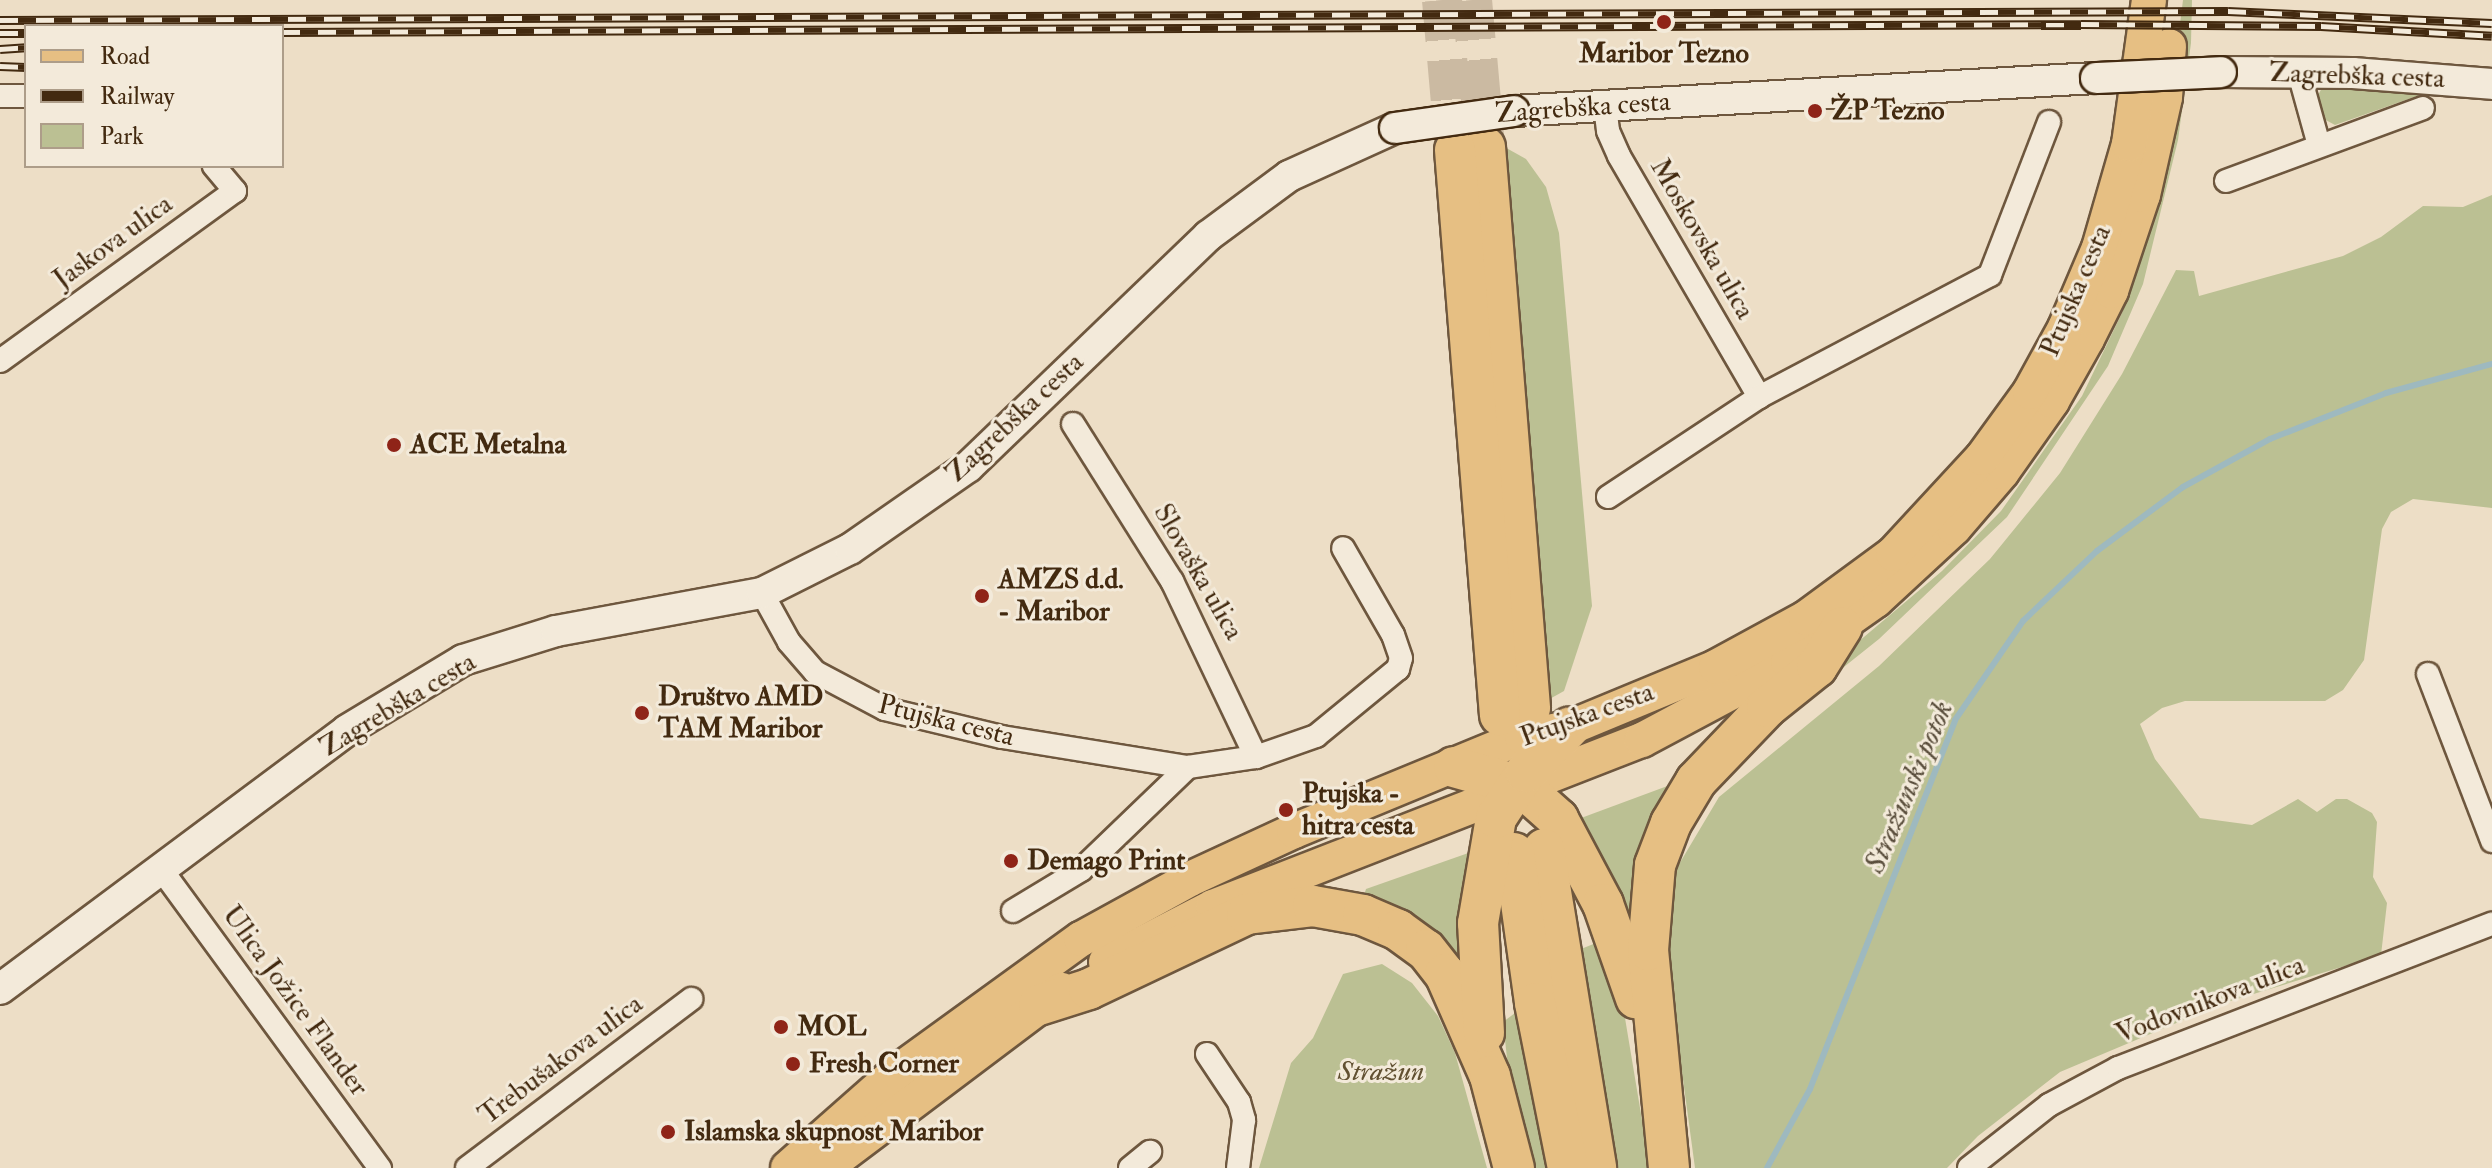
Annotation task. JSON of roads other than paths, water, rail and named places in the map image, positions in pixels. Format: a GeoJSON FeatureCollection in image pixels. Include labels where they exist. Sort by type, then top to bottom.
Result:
{"type":"FeatureCollection","features":[{"type":"Feature","properties":{"kind":"highway"},"geometry":{"type":"LineString","coordinates":[[1470,149],[1515,712]]}},
{"type":"Feature","properties":{"kind":"highway"},"geometry":{"type":"LineString","coordinates":[[1669,1168],[1660,1103],[1648,906],[1671,823],[1707,768],[1767,707],[1817,667],[1842,627]]}},
{"type":"Feature","properties":{"kind":"highway"},"geometry":{"type":"LineString","coordinates":[[1490,1076],[1478,923],[1496,818],[1521,786],[1526,772],[1569,728]]}},
{"type":"Feature","properties":{"kind":"highway"},"geometry":{"type":"LineString","coordinates":[[1454,767],[1521,786],[1558,819],[1597,890],[1626,960],[1660,1103]]}},
{"type":"Feature","properties":{"kind":"highway"},"geometry":{"type":"LineString","coordinates":[[1568,1168],[1535,1003],[1529,851],[1596,1168]]}},
{"type":"Feature","properties":{"kind":"highway"},"geometry":{"type":"LineString","coordinates":[[1039,1005],[1089,989],[1247,914],[1313,906],[1345,909],[1398,930],[1426,950],[1462,1008],[1490,1076],[1514,1168]]}},
{"type":"Feature","properties":{"kind":"main road","name":"Ptujska cesta"},"geometry":{"type":"LineString","coordinates":[[788,1168],[897,1072],[1081,939],[1203,873],[1522,737],[1569,728],[1716,667],[1806,618],[1893,554],[1982,458],[2030,392],[2065,328],[2099,248],[2129,144],[2149,0]]}},
{"type":"Feature","properties":{"kind":"main road","name":"Ptujska cesta"},"geometry":{"type":"LineString","coordinates":[[825,1168],[1039,1005],[1126,949],[1213,907],[1627,746],[1731,696],[1842,627],[1913,568],[1964,517],[2052,401],[2087,339],[2124,253],[2156,145],[2165,97],[2170,0]]}},
{"type":"Feature","properties":{"kind":"street","name":"Zagrebška cesta"},"geometry":{"type":"LineString","coordinates":[[0,989],[347,730],[463,660],[556,631],[762,593],[850,549],[968,467],[1208,236],[1289,176],[1395,128],[1514,111],[2221,72],[2299,73],[2492,84]]}},
{"type":"Feature","properties":{"kind":"street"},"geometry":{"type":"LineString","coordinates":[[2299,73],[2319,145]]}},
{"type":"Feature","properties":{"kind":"street"},"geometry":{"type":"LineString","coordinates":[[0,96],[24,96]]}},
{"type":"Feature","properties":{"kind":"street","name":"Moskovska ulica"},"geometry":{"type":"LineString","coordinates":[[1605,106],[1608,131],[1619,156],[1759,397]]}},
{"type":"Feature","properties":{"kind":"street"},"geometry":{"type":"LineString","coordinates":[[2226,181],[2423,108]]}},
{"type":"Feature","properties":{"kind":"street"},"geometry":{"type":"LineString","coordinates":[[1608,497],[1759,397],[1990,275],[2049,122]]}},
{"type":"Feature","properties":{"kind":"street","name":"Jaskova ulica"},"geometry":{"type":"LineString","coordinates":[[0,361],[235,191],[216,168]]}},
{"type":"Feature","properties":{"kind":"street","name":"Slovaška ulica"},"geometry":{"type":"LineString","coordinates":[[1073,424],[1172,581],[1256,757]]}},
{"type":"Feature","properties":{"kind":"street","name":"Ptujska cesta"},"geometry":{"type":"LineString","coordinates":[[762,593],[789,642],[815,672],[885,709],[1002,737],[1188,767],[1256,757],[1316,736],[1398,669],[1401,658],[1393,635],[1343,548]]}},
{"type":"Feature","properties":{"kind":"street"},"geometry":{"type":"LineString","coordinates":[[2428,674],[2492,841]]}},
{"type":"Feature","properties":{"kind":"street"},"geometry":{"type":"LineString","coordinates":[[1013,911],[1081,870],[1188,767]]}},
{"type":"Feature","properties":{"kind":"street","name":"Ulica Jožice Flander"},"geometry":{"type":"LineString","coordinates":[[161,869],[380,1168]]}},
{"type":"Feature","properties":{"kind":"street","name":"Vodovnikova ulica"},"geometry":{"type":"LineString","coordinates":[[1969,1168],[2049,1105],[2118,1068],[2492,924]]}},
{"type":"Feature","properties":{"kind":"street","name":"Trebušakova ulica"},"geometry":{"type":"LineString","coordinates":[[467,1168],[691,999]]}},
{"type":"Feature","properties":{"kind":"street"},"geometry":{"type":"LineString","coordinates":[[1207,1054],[1239,1102],[1244,1120],[1238,1168]]}},
{"type":"Feature","properties":{"kind":"street"},"geometry":{"type":"LineString","coordinates":[[1130,1168],[1150,1152]]}},
{"type":"Feature","properties":{"kind":"waterway","name":"Stražunski potok"},"geometry":{"type":"LineString","coordinates":[[1767,1168],[1810,1089],[1955,720],[2023,621],[2097,551],[2183,487],[2270,439],[2386,393],[2492,364]]}},
{"type":"Feature","properties":{"kind":"tunnel"},"geometry":{"type":"LineString","coordinates":[[1442,0],[1455,150]]}},
{"type":"Feature","properties":{"kind":"tunnel"},"geometry":{"type":"LineString","coordinates":[[1472,0],[1485,147]]}},
{"type":"Feature","properties":{"kind":"railway"},"geometry":{"type":"LineString","coordinates":[[0,20],[2228,11],[2492,23]]}},
{"type":"Feature","properties":{"kind":"railway"},"geometry":{"type":"LineString","coordinates":[[284,32],[2081,24],[2321,26],[2492,36]]}},
{"type":"Feature","properties":{"kind":"railway"},"geometry":{"type":"LineString","coordinates":[[0,33],[24,33]]}},
{"type":"Feature","properties":{"kind":"railway"},"geometry":{"type":"LineString","coordinates":[[0,49],[24,47]]}},
{"type":"Feature","properties":{"kind":"railway"},"geometry":{"type":"LineString","coordinates":[[0,66],[24,67]]}},
{"type":"Feature","properties":{"kind":"place","name":"Maribor Tezno"},"geometry":{"type":"Point","coordinates":[1664,22]}},
{"type":"Feature","properties":{"kind":"place","name":"ŽP Tezno"},"geometry":{"type":"Point","coordinates":[1815,111]}},
{"type":"Feature","properties":{"kind":"place","name":"ACE Metalna"},"geometry":{"type":"Point","coordinates":[394,445]}},
{"type":"Feature","properties":{"kind":"place","name":"AMZS d.d. - Maribor"},"geometry":{"type":"Point","coordinates":[982,596]}},
{"type":"Feature","properties":{"kind":"place","name":"Društvo AMD TAM Maribor"},"geometry":{"type":"Point","coordinates":[642,713]}},
{"type":"Feature","properties":{"kind":"place","name":"Ptujska - hitra cesta"},"geometry":{"type":"Point","coordinates":[1286,810]}},
{"type":"Feature","properties":{"kind":"place","name":"Demago Print"},"geometry":{"type":"Point","coordinates":[1011,861]}},
{"type":"Feature","properties":{"kind":"place","name":"MOL"},"geometry":{"type":"Point","coordinates":[781,1027]}},
{"type":"Feature","properties":{"kind":"place","name":"Fresh Corner"},"geometry":{"type":"Point","coordinates":[793,1064]}},
{"type":"Feature","properties":{"kind":"place","name":"Islamska skupnost Maribor"},"geometry":{"type":"Point","coordinates":[668,1132]}},
{"type":"Feature","properties":{"kind":"park label","name":"Stražun"},"geometry":{"type":"Point","coordinates":[1381,1072]}}]}
